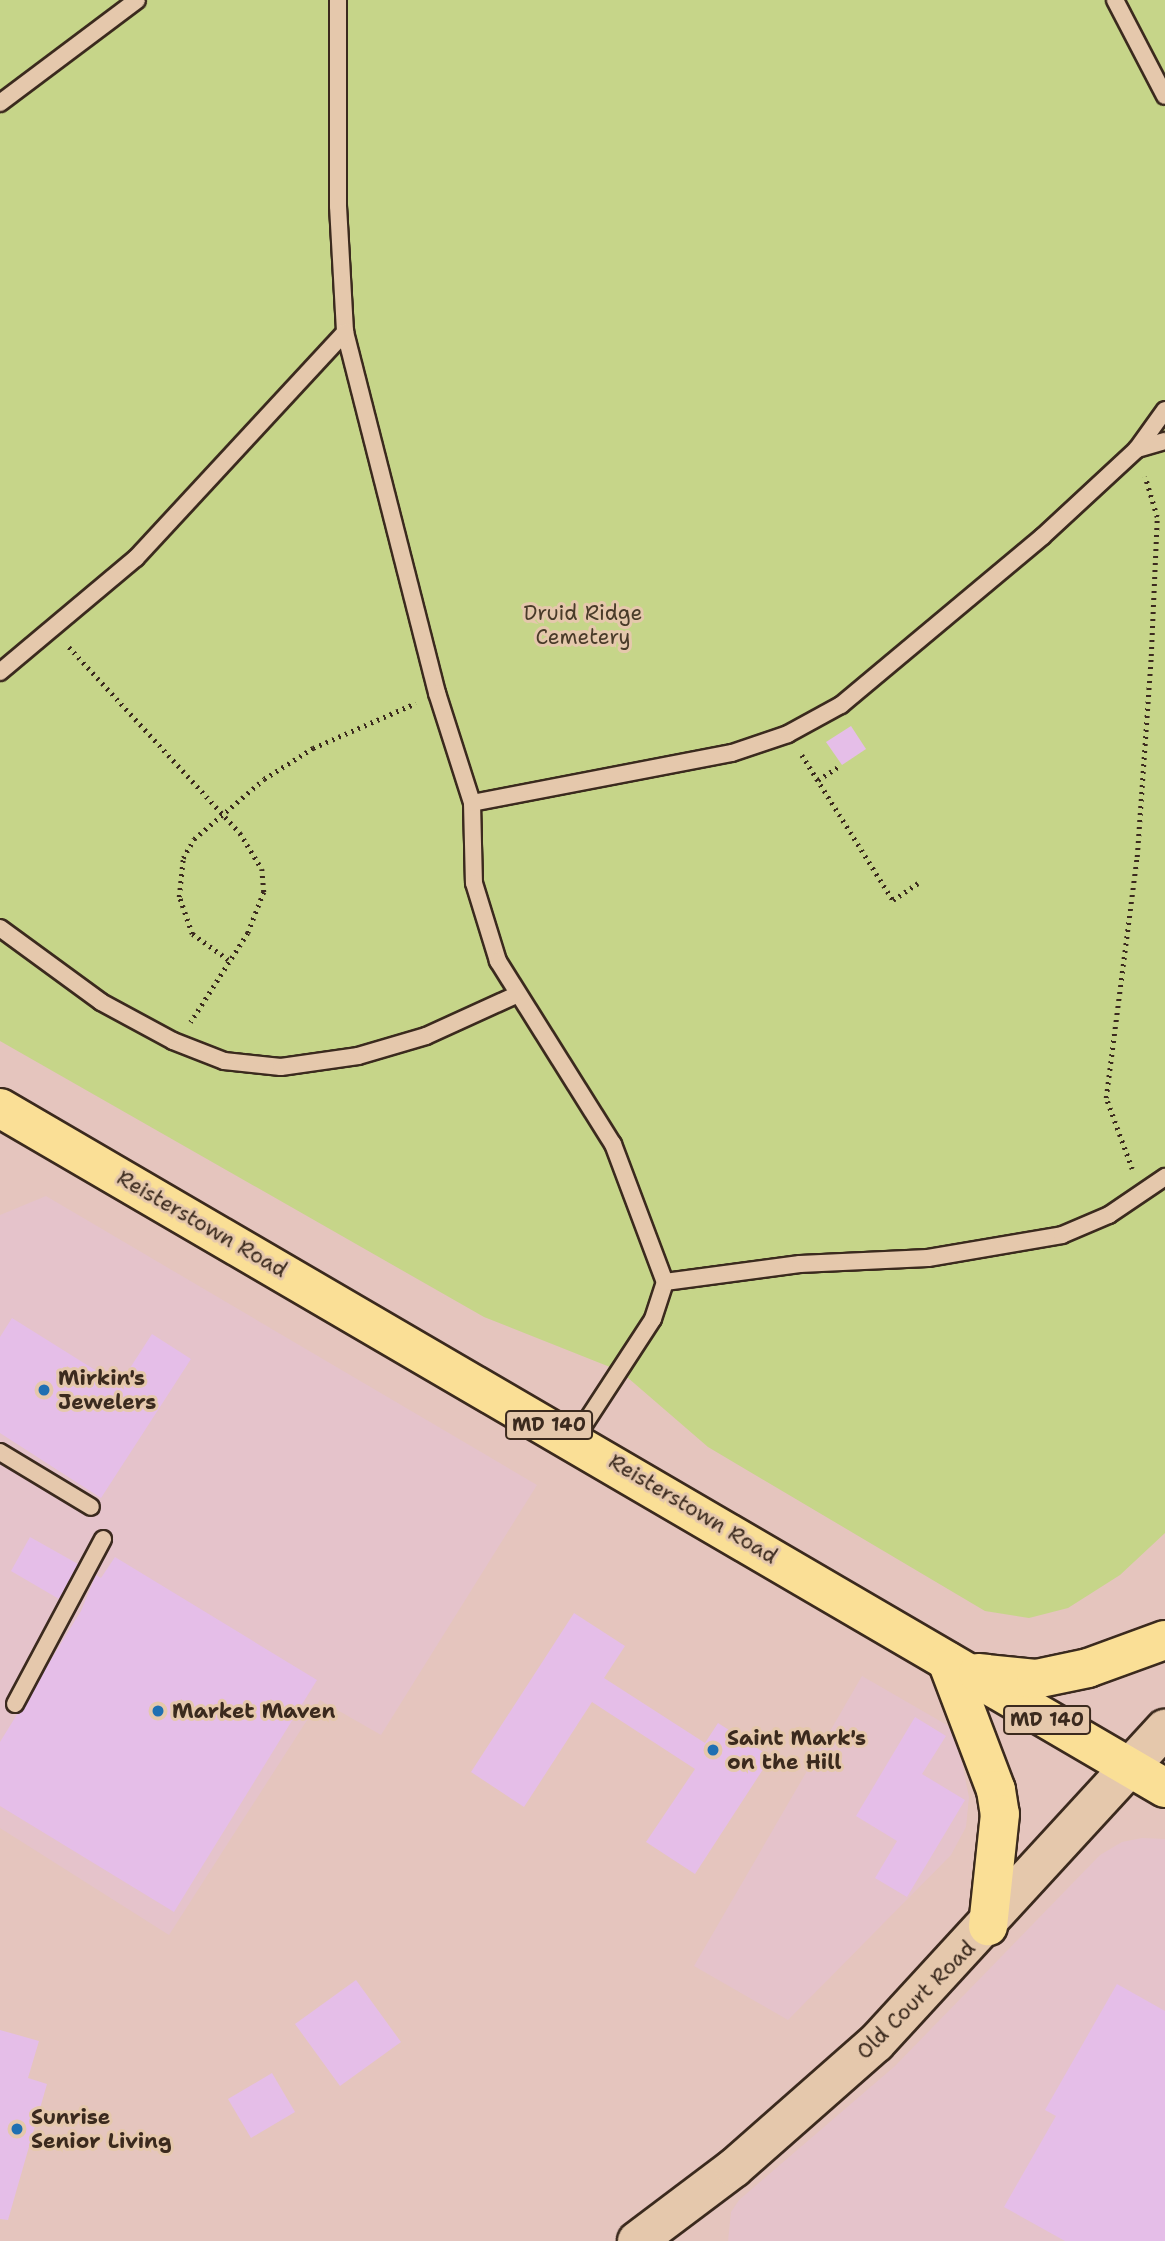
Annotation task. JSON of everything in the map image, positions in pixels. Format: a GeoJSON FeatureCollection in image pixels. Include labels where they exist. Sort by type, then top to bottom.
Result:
{"type":"FeatureCollection","features":[{"type":"Feature","properties":{"kind":"main road","name":"Reisterstown Road"},"geometry":{"type":"LineString","coordinates":[[4,1118],[574,1440],[1165,1788]]}},
{"type":"Feature","properties":{"kind":"main road"},"geometry":{"type":"LineString","coordinates":[[988,1926],[1000,1814],[996,1790],[956,1666],[1036,1679],[1088,1668],[1165,1640]]}},
{"type":"Feature","properties":{"kind":"main road","name":"Old Court Road"},"geometry":{"type":"LineString","coordinates":[[638,2241],[808,2105],[922,1998],[1165,1729]]}},
{"type":"Feature","properties":{"kind":"lane"},"geometry":{"type":"LineString","coordinates":[[0,103],[136,0]]}},
{"type":"Feature","properties":{"kind":"lane"},"geometry":{"type":"LineString","coordinates":[[338,0],[338,206],[345,332],[438,694],[472,803],[474,883],[498,961],[516,995],[599,1115],[665,1282],[653,1319],[574,1440]]}},
{"type":"Feature","properties":{"kind":"lane"},"geometry":{"type":"LineString","coordinates":[[1115,0],[1165,96]]}},
{"type":"Feature","properties":{"kind":"lane"},"geometry":{"type":"LineString","coordinates":[[0,672],[53,631],[136,558],[345,332]]}},
{"type":"Feature","properties":{"kind":"lane"},"geometry":{"type":"LineString","coordinates":[[472,803],[616,779],[732,753],[788,734],[841,705],[1042,537],[1137,449],[1165,410]]}},
{"type":"Feature","properties":{"kind":"lane"},"geometry":{"type":"LineString","coordinates":[[1137,449],[1165,441]]}},
{"type":"Feature","properties":{"kind":"lane"},"geometry":{"type":"LineString","coordinates":[[0,928],[101,1002],[178,1043],[224,1061],[281,1067],[345,1058],[426,1036],[516,995]]}},
{"type":"Feature","properties":{"kind":"lane"},"geometry":{"type":"LineString","coordinates":[[665,1282],[800,1264],[980,1251],[1062,1235],[1109,1215],[1165,1177]]}},
{"type":"Feature","properties":{"kind":"lane"},"geometry":{"type":"LineString","coordinates":[[0,1452],[91,1507]]}},
{"type":"Feature","properties":{"kind":"lane"},"geometry":{"type":"LineString","coordinates":[[15,1704],[103,1539]]}},
{"type":"Feature","properties":{"kind":"path"},"geometry":{"type":"LineString","coordinates":[[1137,449],[1157,517],[1152,642],[1137,857],[1106,1098],[1129,1165],[1147,1190]]}},
{"type":"Feature","properties":{"kind":"path"},"geometry":{"type":"LineString","coordinates":[[53,631],[223,814],[257,860],[264,892],[248,933],[228,960],[178,1043]]}},
{"type":"Feature","properties":{"kind":"path"},"geometry":{"type":"LineString","coordinates":[[228,960],[192,933],[179,897],[183,858],[194,839],[223,814],[313,748],[438,694]]}},
{"type":"Feature","properties":{"kind":"path"},"geometry":{"type":"LineString","coordinates":[[788,734],[893,900],[918,883]]}},
{"type":"Feature","properties":{"kind":"path"},"geometry":{"type":"LineString","coordinates":[[818,780],[841,765]]}},
{"type":"Feature","properties":{"kind":"shaded area"},"geometry":{"type":"Polygon","coordinates":[[[46,1196],[537,1485],[381,1735],[320,1700],[169,1935],[0,1828],[0,1215],[46,1196]]]}},
{"type":"Feature","properties":{"kind":"shaded area"},"geometry":{"type":"Polygon","coordinates":[[[862,1676],[947,1725],[957,1739],[969,1797],[966,1827],[951,1855],[788,2020],[694,1966],[862,1676]]]}},
{"type":"Feature","properties":{"kind":"shaded area"},"geometry":{"type":"Polygon","coordinates":[[[1142,1838],[1165,1839],[1165,2241],[728,2241],[731,2212],[739,2200],[895,2066],[1100,1855],[1122,1842],[1142,1838]]]}},
{"type":"Feature","properties":{"kind":"green space","name":"Druid Ridge Cemetery"},"geometry":{"type":"Polygon","coordinates":[[[0,0],[1165,0],[1165,1533],[1120,1575],[1068,1608],[1029,1618],[985,1611],[708,1447],[620,1371],[484,1317],[0,1041],[0,0]]]}},
{"type":"Feature","properties":{"kind":"building"},"geometry":{"type":"Polygon","coordinates":[[[851,726],[866,749],[842,765],[826,742],[851,726]]]}},
{"type":"Feature","properties":{"kind":"building"},"geometry":{"type":"Polygon","coordinates":[[[12,1318],[119,1385],[152,1334],[191,1359],[101,1498],[0,1433],[0,1337],[12,1318]]]}},
{"type":"Feature","properties":{"kind":"building"},"geometry":{"type":"Polygon","coordinates":[[[30,1537],[78,1564],[59,1599],[11,1571],[30,1537]]]}},
{"type":"Feature","properties":{"kind":"building","name":"Market Maven"},"geometry":{"type":"Polygon","coordinates":[[[115,1557],[317,1680],[174,1912],[0,1806],[0,1742],[81,1611],[96,1575],[101,1578],[115,1557]]]}},
{"type":"Feature","properties":{"kind":"building","name":"Saint Mark's on the Hill"},"geometry":{"type":"Polygon","coordinates":[[[574,1613],[625,1646],[604,1678],[705,1743],[718,1723],[771,1757],[695,1874],[646,1842],[695,1769],[592,1702],[524,1807],[471,1772],[574,1613]]]}},
{"type":"Feature","properties":{"kind":"building"},"geometry":{"type":"Polygon","coordinates":[[[915,1717],[946,1736],[922,1774],[965,1800],[907,1897],[875,1878],[897,1841],[856,1816],[915,1717]]]}},
{"type":"Feature","properties":{"kind":"building"},"geometry":{"type":"Polygon","coordinates":[[[356,1980],[401,2042],[340,2086],[295,2024],[356,1980]]]}},
{"type":"Feature","properties":{"kind":"building"},"geometry":{"type":"Polygon","coordinates":[[[1117,1984],[1165,2011],[1165,2241],[1065,2241],[1004,2207],[1056,2116],[1045,2110],[1117,1984]]]}},
{"type":"Feature","properties":{"kind":"building","name":"Sunrise Senior Living"},"geometry":{"type":"Polygon","coordinates":[[[0,2030],[39,2041],[28,2078],[47,2084],[8,2220],[0,2219],[0,2030]]]}},
{"type":"Feature","properties":{"kind":"building"},"geometry":{"type":"Polygon","coordinates":[[[272,2073],[295,2112],[251,2138],[228,2099],[272,2073]]]}},
{"type":"Feature","properties":{"kind":"place","name":"Mirkin's Jewelers"},"geometry":{"type":"Point","coordinates":[44,1390]}},
{"type":"Feature","properties":{"kind":"place","name":"Market Maven"},"geometry":{"type":"Point","coordinates":[158,1711]}},
{"type":"Feature","properties":{"kind":"place","name":"Saint Mark's on the Hill"},"geometry":{"type":"Point","coordinates":[713,1750]}},
{"type":"Feature","properties":{"kind":"place","name":"Sunrise Senior Living"},"geometry":{"type":"Point","coordinates":[17,2129]}}]}
